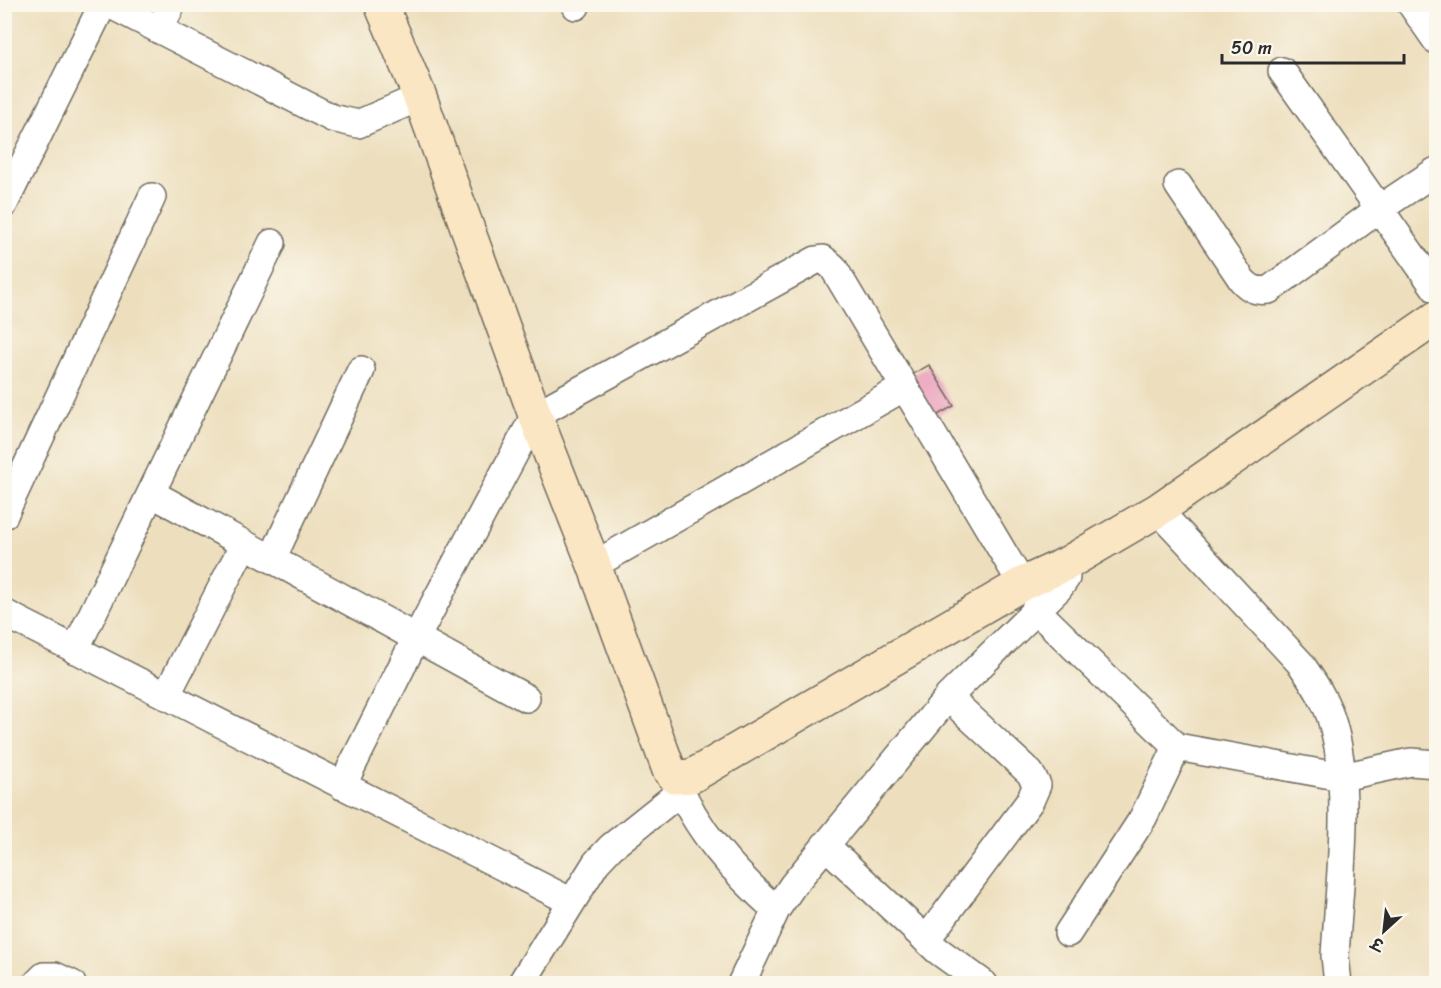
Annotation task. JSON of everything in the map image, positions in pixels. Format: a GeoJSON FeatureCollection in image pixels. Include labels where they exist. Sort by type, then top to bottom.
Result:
{"type":"FeatureCollection","features":[{"type":"Feature","properties":{"kind":"street"},"geometry":{"type":"LineString","coordinates":[[4,204],[103,4]]}},
{"type":"Feature","properties":{"kind":"street"},"geometry":{"type":"LineString","coordinates":[[110,4],[332,118],[347,123],[358,124],[420,97]]}},
{"type":"Feature","properties":{"kind":"street"},"geometry":{"type":"LineString","coordinates":[[159,30],[172,4]]}},
{"type":"Feature","properties":{"kind":"street"},"geometry":{"type":"LineString","coordinates":[[381,4],[420,97],[535,415],[594,565],[669,770],[728,864],[776,910]]}},
{"type":"Feature","properties":{"kind":"street"},"geometry":{"type":"LineString","coordinates":[[1411,4],[1437,40]]}},
{"type":"Feature","properties":{"kind":"street"},"geometry":{"type":"LineString","coordinates":[[1282,71],[1437,289]]}},
{"type":"Feature","properties":{"kind":"street"},"geometry":{"type":"LineString","coordinates":[[1178,185],[1242,280],[1249,288],[1260,291],[1269,290],[1379,208],[1437,171]]}},
{"type":"Feature","properties":{"kind":"street"},"geometry":{"type":"LineString","coordinates":[[4,515],[153,197]]}},
{"type":"Feature","properties":{"kind":"street"},"geometry":{"type":"LineString","coordinates":[[75,650],[272,243]]}},
{"type":"Feature","properties":{"kind":"street"},"geometry":{"type":"LineString","coordinates":[[342,786],[535,415],[816,260],[823,259],[832,267],[1028,596],[1177,747],[1342,777],[1411,762],[1437,764]]}},
{"type":"Feature","properties":{"kind":"street"},"geometry":{"type":"LineString","coordinates":[[741,984],[776,910],[825,845],[948,697],[1028,596],[1066,564],[1158,510],[1437,318]]}},
{"type":"Feature","properties":{"kind":"street"},"geometry":{"type":"LineString","coordinates":[[272,560],[361,370]]}},
{"type":"Feature","properties":{"kind":"street"},"geometry":{"type":"LineString","coordinates":[[594,565],[903,388]]}},
{"type":"Feature","properties":{"kind":"street"},"geometry":{"type":"LineString","coordinates":[[151,493],[526,698]]}},
{"type":"Feature","properties":{"kind":"street"},"geometry":{"type":"LineString","coordinates":[[1158,510],[1301,664],[1320,692],[1333,723],[1342,777],[1335,956],[1338,984]]}},
{"type":"Feature","properties":{"kind":"street"},"geometry":{"type":"LineString","coordinates":[[166,696],[244,544]]}},
{"type":"Feature","properties":{"kind":"street"},"geometry":{"type":"LineString","coordinates":[[521,984],[596,863],[678,784],[1028,596]]}},
{"type":"Feature","properties":{"kind":"street"},"geometry":{"type":"LineString","coordinates":[[4,613],[572,902]]}},
{"type":"Feature","properties":{"kind":"street"},"geometry":{"type":"LineString","coordinates":[[926,940],[1030,801],[1037,785],[1030,772],[948,697]]}},
{"type":"Feature","properties":{"kind":"street"},"geometry":{"type":"LineString","coordinates":[[1068,933],[1143,818],[1177,747]]}},
{"type":"Feature","properties":{"kind":"street"},"geometry":{"type":"LineString","coordinates":[[825,845],[926,940],[984,984]]}},
{"type":"Feature","properties":{"kind":"street"},"geometry":{"type":"LineString","coordinates":[[36,984],[44,976],[55,976],[72,984]]}},
{"type":"Feature","properties":{"kind":"building"},"geometry":{"type":"Polygon","coordinates":[[[929,365],[954,406],[925,422],[901,381],[929,365]]]}}]}
